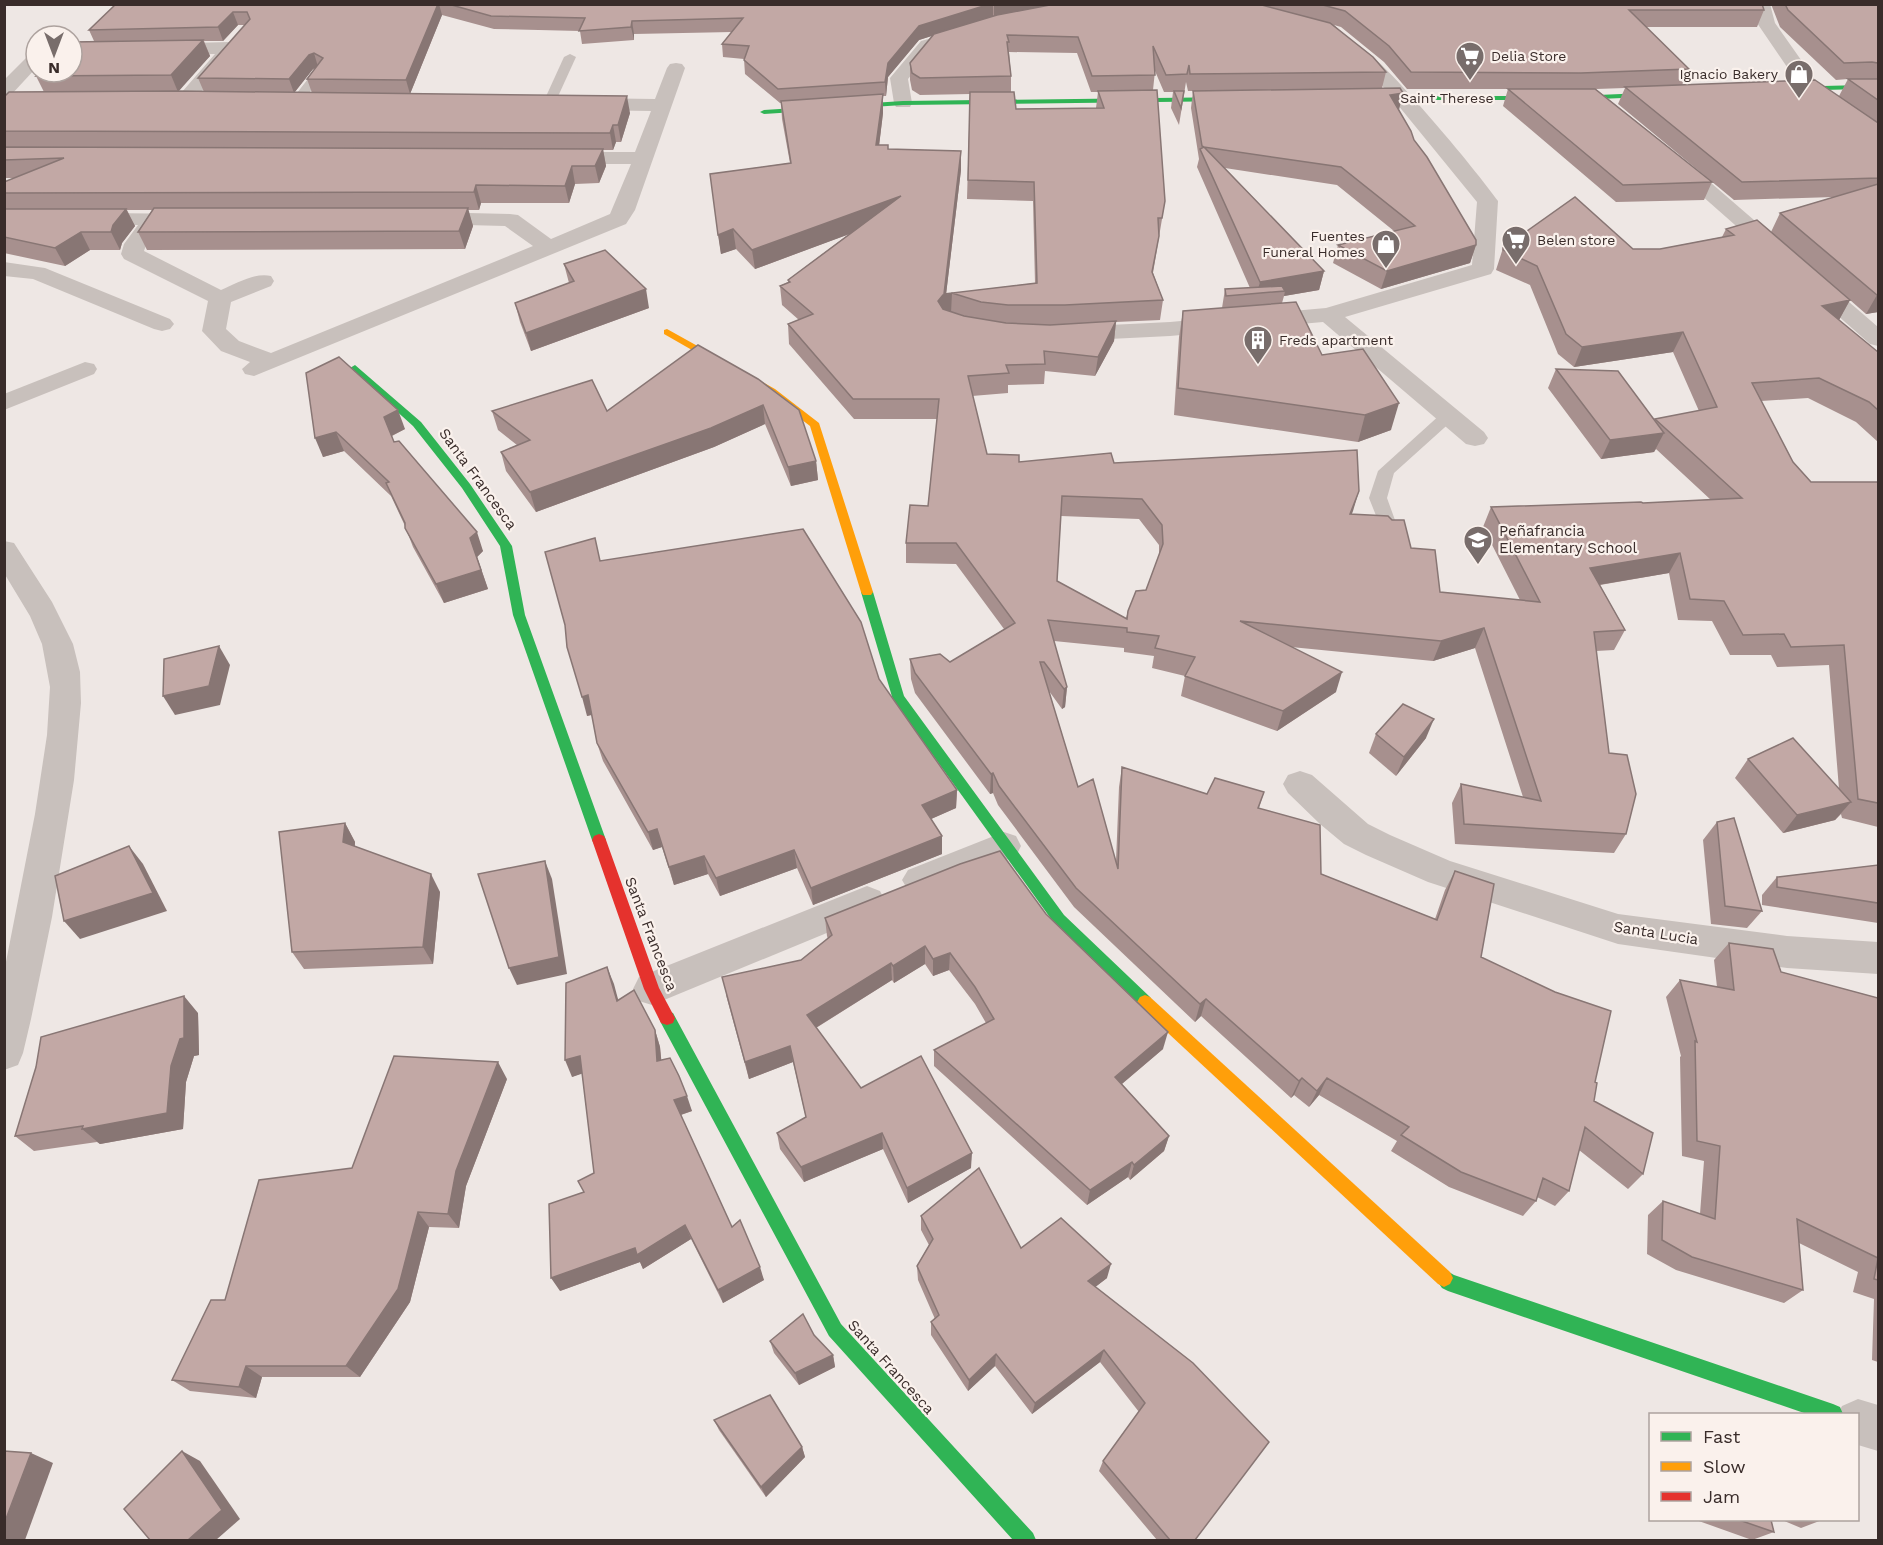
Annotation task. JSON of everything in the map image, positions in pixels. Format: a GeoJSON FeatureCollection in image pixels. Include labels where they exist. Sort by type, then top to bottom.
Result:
{"type":"FeatureCollection","features":[{"type":"Feature","properties":{"kind":"street"},"geometry":{"type":"LineString","coordinates":[[1761,4],[1766,23],[1811,88],[1878,135]]}},
{"type":"Feature","properties":{"kind":"street"},"geometry":{"type":"LineString","coordinates":[[184,100],[244,30]]}},
{"type":"Feature","properties":{"kind":"street"},"geometry":{"type":"LineString","coordinates":[[903,103],[899,78],[927,45],[960,35]]}},
{"type":"Feature","properties":{"kind":"street"},"geometry":{"type":"LineString","coordinates":[[1047,334],[1149,331],[1328,315],[1483,269],[1488,201],[1377,68],[1343,40]]}},
{"type":"Feature","properties":{"kind":"street"},"geometry":{"type":"LineString","coordinates":[[84,51],[229,48]]}},
{"type":"Feature","properties":{"kind":"street"},"geometry":{"type":"LineString","coordinates":[[15,52],[24,52]]}},
{"type":"Feature","properties":{"kind":"street"},"geometry":{"type":"LineString","coordinates":[[220,298],[214,331],[230,346],[262,365],[618,219],[624,210],[676,68]]}},
{"type":"Feature","properties":{"kind":"street"},"geometry":{"type":"LineString","coordinates":[[8,98],[24,75]]}},
{"type":"Feature","properties":{"kind":"street"},"geometry":{"type":"LineString","coordinates":[[1765,90],[1863,87],[1878,89]]}},
{"type":"Feature","properties":{"kind":"street","name":"Saint Therese"},"geometry":{"type":"LineString","coordinates":[[1342,98],[1595,98],[1684,93]]}},
{"type":"Feature","properties":{"kind":"street"},"geometry":{"type":"LineString","coordinates":[[1595,98],[1622,119]]}},
{"type":"Feature","properties":{"kind":"street"},"geometry":{"type":"LineString","coordinates":[[764,112],[903,103],[1247,99]]}},
{"type":"Feature","properties":{"kind":"street"},"geometry":{"type":"LineString","coordinates":[[160,100],[207,100]]}},
{"type":"Feature","properties":{"kind":"street"},"geometry":{"type":"LineString","coordinates":[[275,101],[321,101]]}},
{"type":"Feature","properties":{"kind":"street"},"geometry":{"type":"LineString","coordinates":[[525,103],[663,105]]}},
{"type":"Feature","properties":{"kind":"street"},"geometry":{"type":"LineString","coordinates":[[1658,148],[1878,339]]}},
{"type":"Feature","properties":{"kind":"street"},"geometry":{"type":"LineString","coordinates":[[535,158],[642,158]]}},
{"type":"Feature","properties":{"kind":"street"},"geometry":{"type":"LineString","coordinates":[[4,218],[212,219]]}},
{"type":"Feature","properties":{"kind":"street"},"geometry":{"type":"LineString","coordinates":[[409,218],[510,220],[549,247]]}},
{"type":"Feature","properties":{"kind":"street"},"geometry":{"type":"LineString","coordinates":[[154,219],[135,244],[132,255],[220,298],[263,281]]}},
{"type":"Feature","properties":{"kind":"street"},"geometry":{"type":"LineString","coordinates":[[4,269],[37,273],[162,324]]}},
{"type":"Feature","properties":{"kind":"street"},"geometry":{"type":"LineString","coordinates":[[1328,315],[1475,438]]}},
{"type":"Feature","properties":{"kind":"street"},"geometry":{"type":"LineString","coordinates":[[667,332],[771,390],[815,425],[837,490],[898,697],[1059,919],[1189,1045],[1448,1281],[1830,1413]]}},
{"type":"Feature","properties":{"kind":"street","name":"Santa Francesca"},"geometry":{"type":"LineString","coordinates":[[355,368],[417,424],[466,486],[506,546],[519,615],[652,989],[835,1330],[1026,1540]]}},
{"type":"Feature","properties":{"kind":"street"},"geometry":{"type":"LineString","coordinates":[[4,403],[85,369]]}},
{"type":"Feature","properties":{"kind":"street"},"geometry":{"type":"LineString","coordinates":[[4,550],[49,625],[62,659],[66,713],[47,850],[24,977],[4,1053]]}},
{"type":"Feature","properties":{"kind":"street","name":"Santa Lucia"},"geometry":{"type":"LineString","coordinates":[[1300,784],[1332,815],[1356,834],[1440,872],[1618,929],[1787,952],[1878,958]]}},
{"type":"Feature","properties":{"kind":"street"},"geometry":{"type":"LineString","coordinates":[[652,989],[1004,846]]}},
{"type":"Feature","properties":{"kind":"street"},"geometry":{"type":"LineString","coordinates":[[1859,1423],[1878,1428]]}},
{"type":"Feature","properties":{"kind":"lane"},"geometry":{"type":"LineString","coordinates":[[549,103],[570,57]]}},
{"type":"Feature","properties":{"kind":"lane"},"geometry":{"type":"LineString","coordinates":[[297,101],[319,72]]}},
{"type":"Feature","properties":{"kind":"lane"},"geometry":{"type":"LineString","coordinates":[[1391,534],[1378,498],[1386,471],[1448,416]]}},
{"type":"Feature","properties":{"kind":"building"},"geometry":{"type":"Polygon","coordinates":[[[116,4],[438,4],[406,80],[307,79],[323,58],[314,53],[309,55],[289,79],[198,78],[250,19],[247,12],[233,12],[218,27],[89,30],[116,4]]]}},
{"type":"Feature","properties":{"kind":"building"},"geometry":{"type":"Polygon","coordinates":[[[448,4],[990,4],[919,26],[888,63],[885,82],[778,89],[744,60],[749,46],[722,44],[743,18],[632,21],[631,27],[579,31],[585,18],[491,16],[448,4]]]}},
{"type":"Feature","properties":{"kind":"building"},"geometry":{"type":"Polygon","coordinates":[[[1055,4],[1258,4],[1330,23],[1373,57],[1386,72],[1190,74],[1189,65],[1187,74],[1166,75],[1153,46],[1155,75],[1092,76],[1078,37],[1007,35],[1011,76],[920,78],[912,73],[910,63],[934,34],[997,15],[1055,4]]]}},
{"type":"Feature","properties":{"kind":"building"},"geometry":{"type":"Polygon","coordinates":[[[1319,4],[1762,4],[1764,10],[1629,10],[1689,69],[1581,73],[1411,72],[1389,46],[1345,11],[1319,4]]]}},
{"type":"Feature","properties":{"kind":"building"},"geometry":{"type":"Polygon","coordinates":[[[1785,4],[1878,4],[1878,63],[1844,63],[1788,10],[1785,4]]]}},
{"type":"Feature","properties":{"kind":"building"},"geometry":{"type":"Polygon","coordinates":[[[203,40],[171,75],[84,76],[84,42],[203,40]]]}},
{"type":"Feature","properties":{"kind":"building"},"geometry":{"type":"Polygon","coordinates":[[[1848,79],[1878,79],[1878,100],[1848,79]]]}},
{"type":"Feature","properties":{"kind":"building"},"geometry":{"type":"Polygon","coordinates":[[[1815,80],[1878,123],[1878,178],[1742,182],[1625,87],[1815,80]]]}},
{"type":"Feature","properties":{"kind":"building"},"geometry":{"type":"Polygon","coordinates":[[[1400,88],[1403,93],[1390,95],[1414,140],[1427,157],[1476,240],[1476,245],[1387,271],[1338,245],[1415,226],[1341,167],[1204,147],[1193,91],[1400,88]]]}},
{"type":"Feature","properties":{"kind":"building"},"geometry":{"type":"Polygon","coordinates":[[[1508,89],[1595,89],[1712,182],[1623,185],[1508,89]]]}},
{"type":"Feature","properties":{"kind":"building"},"geometry":{"type":"Polygon","coordinates":[[[1157,90],[1165,201],[1162,218],[1158,218],[1159,236],[1152,272],[1163,300],[1065,305],[1008,305],[981,302],[952,293],[1037,283],[1034,182],[968,180],[970,92],[1014,92],[1016,109],[1104,108],[1098,91],[1157,90]]]}},
{"type":"Feature","properties":{"kind":"building"},"geometry":{"type":"Polygon","coordinates":[[[177,91],[627,96],[618,125],[613,125],[610,133],[4,131],[4,97],[9,92],[177,91]]]}},
{"type":"Feature","properties":{"kind":"building"},"geometry":{"type":"Polygon","coordinates":[[[1174,91],[1184,91],[1181,108],[1174,91]]]}},
{"type":"Feature","properties":{"kind":"building"},"geometry":{"type":"Polygon","coordinates":[[[883,94],[876,145],[888,145],[888,149],[961,151],[944,294],[951,293],[943,295],[938,301],[943,309],[964,316],[1006,323],[1050,325],[1116,321],[1098,357],[1044,351],[1045,364],[1006,365],[1009,373],[968,376],[987,454],[1019,455],[1019,462],[1111,453],[1114,463],[1357,450],[1359,491],[1350,514],[1388,516],[1392,520],[1404,520],[1411,548],[1435,550],[1440,592],[1540,602],[1491,507],[1742,498],[1655,419],[1717,407],[1683,332],[1582,347],[1566,334],[1537,266],[1503,248],[1575,197],[1633,249],[1660,249],[1734,235],[1726,229],[1757,220],[1850,300],[1822,306],[1878,352],[1878,410],[1869,402],[1819,378],[1752,383],[1793,462],[1811,482],[1878,482],[1878,803],[1858,799],[1844,645],[1791,647],[1784,634],[1743,635],[1724,601],[1690,599],[1680,553],[1590,568],[1625,630],[1594,632],[1609,753],[1627,755],[1636,794],[1626,834],[1464,824],[1461,784],[1541,801],[1484,628],[1441,641],[1240,621],[1342,672],[1283,711],[1185,676],[1195,657],[1155,648],[1159,636],[1127,632],[1127,628],[1048,620],[1067,687],[1064,689],[1044,662],[1040,662],[1078,787],[1093,779],[1118,869],[1122,767],[1207,794],[1215,778],[1264,792],[1258,808],[1320,825],[1321,874],[1437,920],[1455,871],[1494,884],[1481,957],[1555,992],[1611,1011],[1595,1082],[1597,1083],[1594,1101],[1653,1133],[1643,1174],[1585,1127],[1569,1191],[1543,1178],[1536,1201],[1461,1172],[1401,1135],[1409,1127],[1327,1078],[1317,1091],[1302,1078],[1299,1081],[1206,999],[1200,1004],[1076,888],[999,786],[993,773],[991,774],[915,673],[910,659],[940,654],[950,662],[1015,623],[956,543],[906,543],[910,505],[928,506],[939,399],[853,399],[788,324],[813,314],[780,286],[790,282],[788,280],[901,196],[752,250],[733,229],[718,235],[710,174],[791,163],[781,101],[883,94]],[[1062,496],[1057,581],[1127,619],[1136,591],[1146,590],[1163,544],[1162,525],[1142,499],[1062,496]]]}},
{"type":"Feature","properties":{"kind":"building"},"geometry":{"type":"Polygon","coordinates":[[[4,147],[603,149],[595,166],[572,166],[565,186],[476,185],[474,192],[4,193],[4,182],[64,158],[4,160],[4,147]]]}},
{"type":"Feature","properties":{"kind":"building"},"geometry":{"type":"Polygon","coordinates":[[[1204,147],[1324,271],[1260,282],[1200,149],[1204,147]]]}},
{"type":"Feature","properties":{"kind":"building"},"geometry":{"type":"Polygon","coordinates":[[[1878,184],[1878,295],[1877,295],[1780,213],[1878,184]]]}},
{"type":"Feature","properties":{"kind":"building"},"geometry":{"type":"Polygon","coordinates":[[[154,208],[468,208],[459,231],[138,232],[154,208]]]}},
{"type":"Feature","properties":{"kind":"building"},"geometry":{"type":"Polygon","coordinates":[[[4,209],[126,209],[113,225],[111,232],[81,232],[55,248],[4,237],[4,209]]]}},
{"type":"Feature","properties":{"kind":"building"},"geometry":{"type":"Polygon","coordinates":[[[605,250],[646,289],[526,333],[515,303],[574,281],[564,264],[605,250]]]}},
{"type":"Feature","properties":{"kind":"building"},"geometry":{"type":"Polygon","coordinates":[[[1282,286],[1285,291],[1226,296],[1225,289],[1282,286]]]}},
{"type":"Feature","properties":{"kind":"building"},"geometry":{"type":"Polygon","coordinates":[[[1296,302],[1322,355],[1363,349],[1399,403],[1365,415],[1178,388],[1183,311],[1296,302]]]}},
{"type":"Feature","properties":{"kind":"building"},"geometry":{"type":"Polygon","coordinates":[[[698,345],[758,379],[799,410],[816,461],[788,467],[763,405],[711,428],[530,492],[501,452],[530,440],[492,411],[592,380],[607,411],[698,345]]]}},
{"type":"Feature","properties":{"kind":"building"},"geometry":{"type":"Polygon","coordinates":[[[339,357],[398,410],[384,417],[394,442],[399,441],[477,532],[470,538],[481,570],[436,584],[405,528],[405,523],[386,483],[389,482],[336,432],[315,438],[306,373],[339,357]]]}},
{"type":"Feature","properties":{"kind":"building"},"geometry":{"type":"Polygon","coordinates":[[[1556,369],[1618,371],[1664,433],[1610,440],[1556,369]]]}},
{"type":"Feature","properties":{"kind":"building"},"geometry":{"type":"Polygon","coordinates":[[[803,529],[861,622],[879,679],[957,790],[922,805],[942,836],[811,888],[794,850],[716,878],[704,856],[669,867],[657,829],[648,832],[597,743],[588,695],[582,697],[567,647],[565,625],[545,552],[595,538],[600,561],[803,529]]]}},
{"type":"Feature","properties":{"kind":"building"},"geometry":{"type":"Polygon","coordinates":[[[219,646],[209,686],[163,696],[164,659],[219,646]]]}},
{"type":"Feature","properties":{"kind":"building"},"geometry":{"type":"Polygon","coordinates":[[[1403,704],[1434,719],[1404,757],[1376,734],[1403,704]]]}},
{"type":"Feature","properties":{"kind":"building"},"geometry":{"type":"Polygon","coordinates":[[[1793,738],[1851,802],[1797,815],[1748,759],[1793,738]]]}},
{"type":"Feature","properties":{"kind":"building"},"geometry":{"type":"Polygon","coordinates":[[[1734,818],[1762,911],[1725,906],[1717,822],[1734,818]]]}},
{"type":"Feature","properties":{"kind":"building"},"geometry":{"type":"Polygon","coordinates":[[[345,823],[343,842],[431,874],[423,947],[292,952],[279,832],[345,823]]]}},
{"type":"Feature","properties":{"kind":"building"},"geometry":{"type":"Polygon","coordinates":[[[129,846],[153,893],[64,921],[55,876],[129,846]]]}},
{"type":"Feature","properties":{"kind":"building"},"geometry":{"type":"Polygon","coordinates":[[[1000,851],[1046,914],[1168,1032],[1115,1077],[1169,1136],[1134,1165],[1132,1162],[1090,1190],[934,1050],[994,1019],[975,987],[950,953],[933,959],[925,946],[893,966],[891,963],[807,1015],[861,1088],[921,1056],[972,1153],[907,1188],[882,1133],[801,1167],[777,1133],[806,1117],[790,1046],[745,1062],[722,977],[801,960],[832,935],[825,918],[960,864],[1000,851]]]}},
{"type":"Feature","properties":{"kind":"building"},"geometry":{"type":"Polygon","coordinates":[[[545,861],[559,957],[509,968],[478,874],[545,861]]]}},
{"type":"Feature","properties":{"kind":"building"},"geometry":{"type":"Polygon","coordinates":[[[1878,865],[1878,903],[1777,887],[1777,877],[1878,865]]]}},
{"type":"Feature","properties":{"kind":"building"},"geometry":{"type":"Polygon","coordinates":[[[1729,943],[1773,949],[1781,972],[1878,998],[1878,1258],[1797,1219],[1803,1290],[1692,1257],[1662,1240],[1663,1201],[1715,1219],[1720,1146],[1697,1141],[1695,1041],[1697,1042],[1680,980],[1734,990],[1729,943]]]}},
{"type":"Feature","properties":{"kind":"building"},"geometry":{"type":"Polygon","coordinates":[[[607,967],[617,1001],[634,990],[655,1030],[657,1061],[670,1058],[687,1096],[674,1100],[732,1227],[740,1220],[760,1267],[718,1290],[685,1225],[637,1255],[635,1248],[551,1278],[549,1204],[584,1192],[578,1181],[594,1173],[580,1056],[565,1060],[566,983],[607,967]]]}},
{"type":"Feature","properties":{"kind":"building"},"geometry":{"type":"Polygon","coordinates":[[[184,996],[184,1038],[180,1039],[171,1066],[167,1113],[82,1129],[83,1126],[15,1136],[36,1067],[41,1037],[184,996]]]}},
{"type":"Feature","properties":{"kind":"building"},"geometry":{"type":"Polygon","coordinates":[[[394,1056],[498,1062],[456,1171],[448,1214],[418,1212],[398,1289],[346,1366],[246,1366],[239,1387],[172,1380],[211,1300],[225,1300],[259,1180],[352,1168],[394,1056]]]}},
{"type":"Feature","properties":{"kind":"building"},"geometry":{"type":"Polygon","coordinates":[[[979,1168],[1021,1248],[1061,1218],[1111,1264],[1088,1281],[1193,1363],[1269,1442],[1195,1540],[1170,1540],[1103,1461],[1145,1403],[1104,1350],[1035,1403],[996,1354],[969,1380],[931,1322],[939,1315],[917,1266],[933,1239],[921,1216],[979,1168]]]}},
{"type":"Feature","properties":{"kind":"building"},"geometry":{"type":"Polygon","coordinates":[[[1878,1258],[1878,1280],[1874,1279],[1878,1258]]]}},
{"type":"Feature","properties":{"kind":"building"},"geometry":{"type":"Polygon","coordinates":[[[803,1314],[814,1335],[833,1355],[795,1373],[770,1341],[803,1314]]]}},
{"type":"Feature","properties":{"kind":"building"},"geometry":{"type":"Polygon","coordinates":[[[770,1395],[802,1447],[761,1487],[714,1420],[770,1395]]]}},
{"type":"Feature","properties":{"kind":"building"},"geometry":{"type":"Polygon","coordinates":[[[4,1451],[31,1453],[4,1524],[4,1451]]]}},
{"type":"Feature","properties":{"kind":"building"},"geometry":{"type":"Polygon","coordinates":[[[182,1451],[222,1510],[188,1540],[150,1540],[124,1509],[182,1451]]]}},
{"type":"Feature","properties":{"kind":"building"},"geometry":{"type":"Polygon","coordinates":[[[1742,1521],[1771,1521],[1774,1532],[1742,1521]]]}},
{"type":"Feature","properties":{"kind":"traffic: fast"},"geometry":{"type":"LineString","coordinates":[[1782,89],[1863,87],[1878,89]]}},
{"type":"Feature","properties":{"kind":"traffic: fast"},"geometry":{"type":"LineString","coordinates":[[1356,98],[1575,98],[1667,94]]}},
{"type":"Feature","properties":{"kind":"traffic: fast"},"geometry":{"type":"LineString","coordinates":[[764,112],[903,103],[1235,99]]}},
{"type":"Feature","properties":{"kind":"traffic: fast"},"geometry":{"type":"LineString","coordinates":[[355,368],[417,424],[466,486],[506,546],[519,615],[599,840]]}},
{"type":"Feature","properties":{"kind":"traffic: fast"},"geometry":{"type":"LineString","coordinates":[[867,592],[898,697],[1059,919],[1145,1002]]}},
{"type":"Feature","properties":{"kind":"traffic: fast"},"geometry":{"type":"LineString","coordinates":[[667,1018],[835,1330],[1026,1540]]}},
{"type":"Feature","properties":{"kind":"traffic: fast"},"geometry":{"type":"LineString","coordinates":[[1444,1278],[1448,1282],[1830,1413]]}},
{"type":"Feature","properties":{"kind":"traffic: slow"},"geometry":{"type":"LineString","coordinates":[[667,332],[771,391],[815,425],[867,592]]}},
{"type":"Feature","properties":{"kind":"traffic: slow"},"geometry":{"type":"LineString","coordinates":[[1145,1002],[1444,1278]]}},
{"type":"Feature","properties":{"kind":"traffic: jam"},"geometry":{"type":"LineString","coordinates":[[599,840],[652,989],[667,1018]]}},
{"type":"Feature","properties":{"kind":"place","name":"Delia Store"},"geometry":{"type":"Point","coordinates":[1470,82]}},
{"type":"Feature","properties":{"kind":"place","name":"Ignacio Bakery"},"geometry":{"type":"Point","coordinates":[1799,100]}},
{"type":"Feature","properties":{"kind":"place","name":"Belen store"},"geometry":{"type":"Point","coordinates":[1516,266]}},
{"type":"Feature","properties":{"kind":"place","name":"Fuentes Funeral Homes"},"geometry":{"type":"Point","coordinates":[1386,270]}},
{"type":"Feature","properties":{"kind":"place","name":"Freds apartment"},"geometry":{"type":"Point","coordinates":[1258,366]}},
{"type":"Feature","properties":{"kind":"place","name":"Peñafrancia Elementary School"},"geometry":{"type":"Point","coordinates":[1478,566]}}]}
